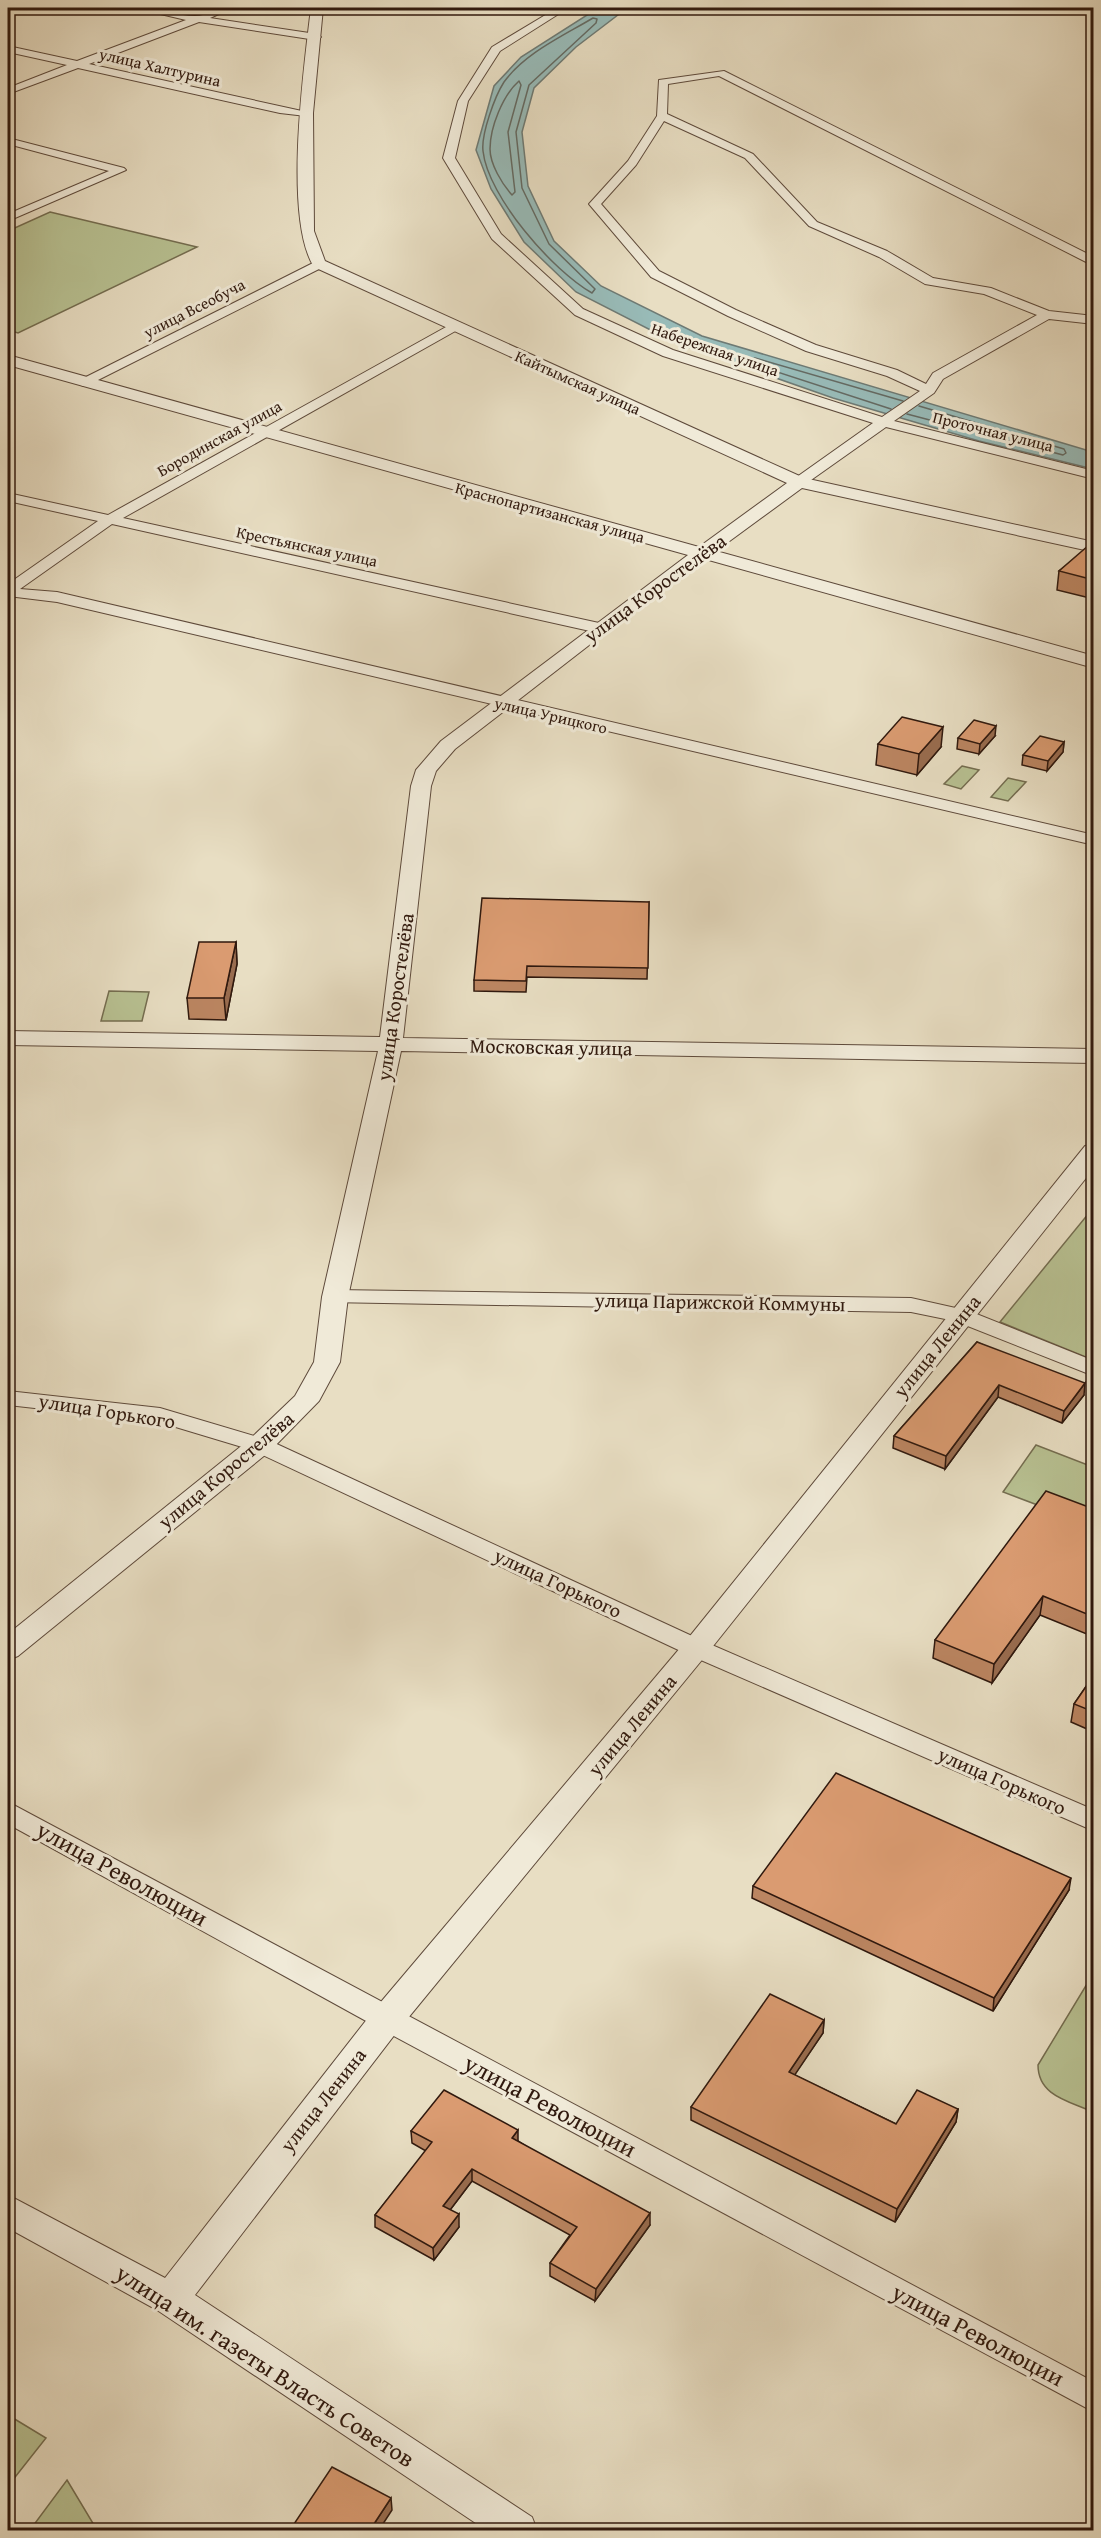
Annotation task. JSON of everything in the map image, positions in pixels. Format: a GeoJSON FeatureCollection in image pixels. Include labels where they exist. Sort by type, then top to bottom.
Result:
{"type":"FeatureCollection","features":[{"type":"Feature","properties":{"kind":"street"},"geometry":{"type":"LineString","coordinates":[[140,8],[316,38]]}},
{"type":"Feature","properties":{"kind":"street"},"geometry":{"type":"LineString","coordinates":[[8,92],[227,8]]}},
{"type":"Feature","properties":{"kind":"street"},"geometry":{"type":"LineString","coordinates":[[317,8],[316,38],[306,113],[307,231],[319,264]]}},
{"type":"Feature","properties":{"kind":"street","name":"Набережная улица"},"geometry":{"type":"LineString","coordinates":[[563,8],[496,49],[463,101],[449,158],[496,236],[579,312],[668,353],[883,422]]}},
{"type":"Feature","properties":{"kind":"street","name":"улица Халтурина"},"geometry":{"type":"LineString","coordinates":[[8,49],[280,110],[306,113]]}},
{"type":"Feature","properties":{"kind":"street"},"geometry":{"type":"LineString","coordinates":[[929,390],[892,373],[810,348],[732,313],[655,274],[595,204],[632,163],[662,116],[663,82],[720,73],[1094,262]]}},
{"type":"Feature","properties":{"kind":"street"},"geometry":{"type":"LineString","coordinates":[[662,116],[749,156],[813,224],[883,254],[929,281],[987,291],[1047,315],[1094,320]]}},
{"type":"Feature","properties":{"kind":"street"},"geometry":{"type":"LineString","coordinates":[[8,141],[120,170],[8,218]]}},
{"type":"Feature","properties":{"kind":"street","name":"Кайтымская улица"},"geometry":{"type":"LineString","coordinates":[[319,264],[799,482],[1094,547]]}},
{"type":"Feature","properties":{"kind":"street","name":"улица Всеобуча"},"geometry":{"type":"LineString","coordinates":[[83,382],[319,264]]}},
{"type":"Feature","properties":{"kind":"street","name":"улица Коростелёва"},"geometry":{"type":"LineString","coordinates":[[8,1648],[260,1445],[306,1401],[327,1362],[335,1297],[391,1043],[422,786],[426,771],[448,745],[501,703],[599,628],[929,390],[938,376],[1047,315]]}},
{"type":"Feature","properties":{"kind":"street","name":"Бородинская улица"},"geometry":{"type":"LineString","coordinates":[[8,591],[108,521],[455,326]]}},
{"type":"Feature","properties":{"kind":"street","name":"Краснопартизанская улица"},"geometry":{"type":"LineString","coordinates":[[8,360],[1094,662]]}},
{"type":"Feature","properties":{"kind":"street","name":"Проточная улица"},"geometry":{"type":"LineString","coordinates":[[883,422],[1094,475]]}},
{"type":"Feature","properties":{"kind":"street","name":"Крестьянская улица"},"geometry":{"type":"LineString","coordinates":[[8,497],[599,628]]}},
{"type":"Feature","properties":{"kind":"street","name":"улица Урицкого"},"geometry":{"type":"LineString","coordinates":[[8,591],[57,597],[501,703],[1094,840]]}},
{"type":"Feature","properties":{"kind":"street","name":"Московская улица"},"geometry":{"type":"LineString","coordinates":[[8,1038],[1094,1056]]}},
{"type":"Feature","properties":{"kind":"street","name":"улица Ленина"},"geometry":{"type":"LineString","coordinates":[[170,2299],[387,2019],[696,1648],[1094,1151]]}},
{"type":"Feature","properties":{"kind":"street","name":"улица Парижской Коммуны"},"geometry":{"type":"LineString","coordinates":[[335,1297],[910,1305],[961,1316],[1094,1369]]}},
{"type":"Feature","properties":{"kind":"street","name":"улица Горького"},"geometry":{"type":"LineString","coordinates":[[8,1398],[160,1415],[260,1445],[696,1648],[1094,1821]]}},
{"type":"Feature","properties":{"kind":"street","name":"улица Революции"},"geometry":{"type":"LineString","coordinates":[[8,1812],[387,2019],[1094,2398]]}},
{"type":"Feature","properties":{"kind":"street","name":"улица им. газеты Власть Советов"},"geometry":{"type":"LineString","coordinates":[[8,2210],[170,2299],[518,2530]]}},
{"type":"Feature","properties":{"kind":"green space"},"geometry":{"type":"Polygon","coordinates":[[[50,212],[197,247],[18,333],[8,330],[8,231],[50,212]]]}},
{"type":"Feature","properties":{"kind":"green space"},"geometry":{"type":"Polygon","coordinates":[[[962,766],[979,770],[961,789],[944,784],[962,766]]]}},
{"type":"Feature","properties":{"kind":"green space"},"geometry":{"type":"Polygon","coordinates":[[[1008,778],[1026,782],[1008,801],[991,797],[1008,778]]]}},
{"type":"Feature","properties":{"kind":"green space"},"geometry":{"type":"Polygon","coordinates":[[[109,991],[149,992],[142,1021],[101,1021],[109,991]]]}},
{"type":"Feature","properties":{"kind":"green space"},"geometry":{"type":"Polygon","coordinates":[[[1093,1208],[1093,1360],[1000,1322],[1093,1208]]]}},
{"type":"Feature","properties":{"kind":"green space"},"geometry":{"type":"Polygon","coordinates":[[[1036,1445],[1093,1467],[1093,1526],[1003,1492],[1036,1445]]]}},
{"type":"Feature","properties":{"kind":"green space"},"geometry":{"type":"Polygon","coordinates":[[[1093,1974],[1093,2112],[1049,2091],[1039,2075],[1038,2065],[1093,1974]]]}},
{"type":"Feature","properties":{"kind":"green space"},"geometry":{"type":"Polygon","coordinates":[[[8,2415],[46,2438],[8,2486],[8,2415]]]}},
{"type":"Feature","properties":{"kind":"green space"},"geometry":{"type":"Polygon","coordinates":[[[67,2480],[97,2530],[30,2530],[67,2480]]]}},
{"type":"Feature","properties":{"kind":"water"},"geometry":{"type":"Polygon","coordinates":[[[598,8],[627,8],[576,47],[534,88],[522,132],[528,186],[554,241],[601,286],[702,336],[1093,452],[1093,469],[979,441],[833,398],[676,343],[576,292],[524,242],[491,189],[476,150],[494,86],[521,57],[598,8]]]}},
{"type":"Feature","properties":{"kind":"building"},"geometry":{"type":"Polygon","coordinates":[[[1089,545],[1094,546],[1094,580],[1059,571],[1089,545]]]}},
{"type":"Feature","properties":{"kind":"building"},"geometry":{"type":"Polygon","coordinates":[[[902,717],[943,727],[919,754],[878,744],[902,717]]]}},
{"type":"Feature","properties":{"kind":"building"},"geometry":{"type":"Polygon","coordinates":[[[974,720],[996,726],[980,744],[958,738],[974,720]]]}},
{"type":"Feature","properties":{"kind":"building"},"geometry":{"type":"Polygon","coordinates":[[[1040,736],[1064,742],[1048,761],[1023,755],[1040,736]]]}},
{"type":"Feature","properties":{"kind":"building"},"geometry":{"type":"Polygon","coordinates":[[[482,898],[649,902],[648,968],[527,966],[526,981],[474,980],[482,898]]]}},
{"type":"Feature","properties":{"kind":"building"},"geometry":{"type":"Polygon","coordinates":[[[199,942],[236,942],[224,998],[187,998],[199,942]]]}},
{"type":"Feature","properties":{"kind":"building"},"geometry":{"type":"Polygon","coordinates":[[[977,1342],[1085,1383],[1064,1411],[999,1385],[946,1456],[894,1436],[977,1342]]]}},
{"type":"Feature","properties":{"kind":"building"},"geometry":{"type":"Polygon","coordinates":[[[1046,1491],[1094,1509],[1092,1524],[1094,1525],[1094,1617],[1043,1596],[994,1664],[935,1640],[1046,1491]]]}},
{"type":"Feature","properties":{"kind":"building"},"geometry":{"type":"Polygon","coordinates":[[[1094,1675],[1094,1712],[1074,1704],[1094,1675]]]}},
{"type":"Feature","properties":{"kind":"building"},"geometry":{"type":"Polygon","coordinates":[[[836,1773],[1071,1878],[994,1998],[753,1886],[836,1773]]]}},
{"type":"Feature","properties":{"kind":"building"},"geometry":{"type":"Polygon","coordinates":[[[770,1994],[824,2020],[789,2072],[896,2124],[917,2090],[958,2109],[897,2209],[691,2107],[770,1994]]]}},
{"type":"Feature","properties":{"kind":"building"},"geometry":{"type":"Polygon","coordinates":[[[444,2090],[518,2130],[512,2138],[650,2213],[596,2289],[550,2263],[577,2227],[472,2169],[443,2206],[459,2214],[433,2248],[375,2215],[432,2142],[411,2131],[444,2090]]]}},
{"type":"Feature","properties":{"kind":"building"},"geometry":{"type":"Polygon","coordinates":[[[332,2467],[391,2498],[370,2530],[290,2530],[332,2467]]]}}]}
